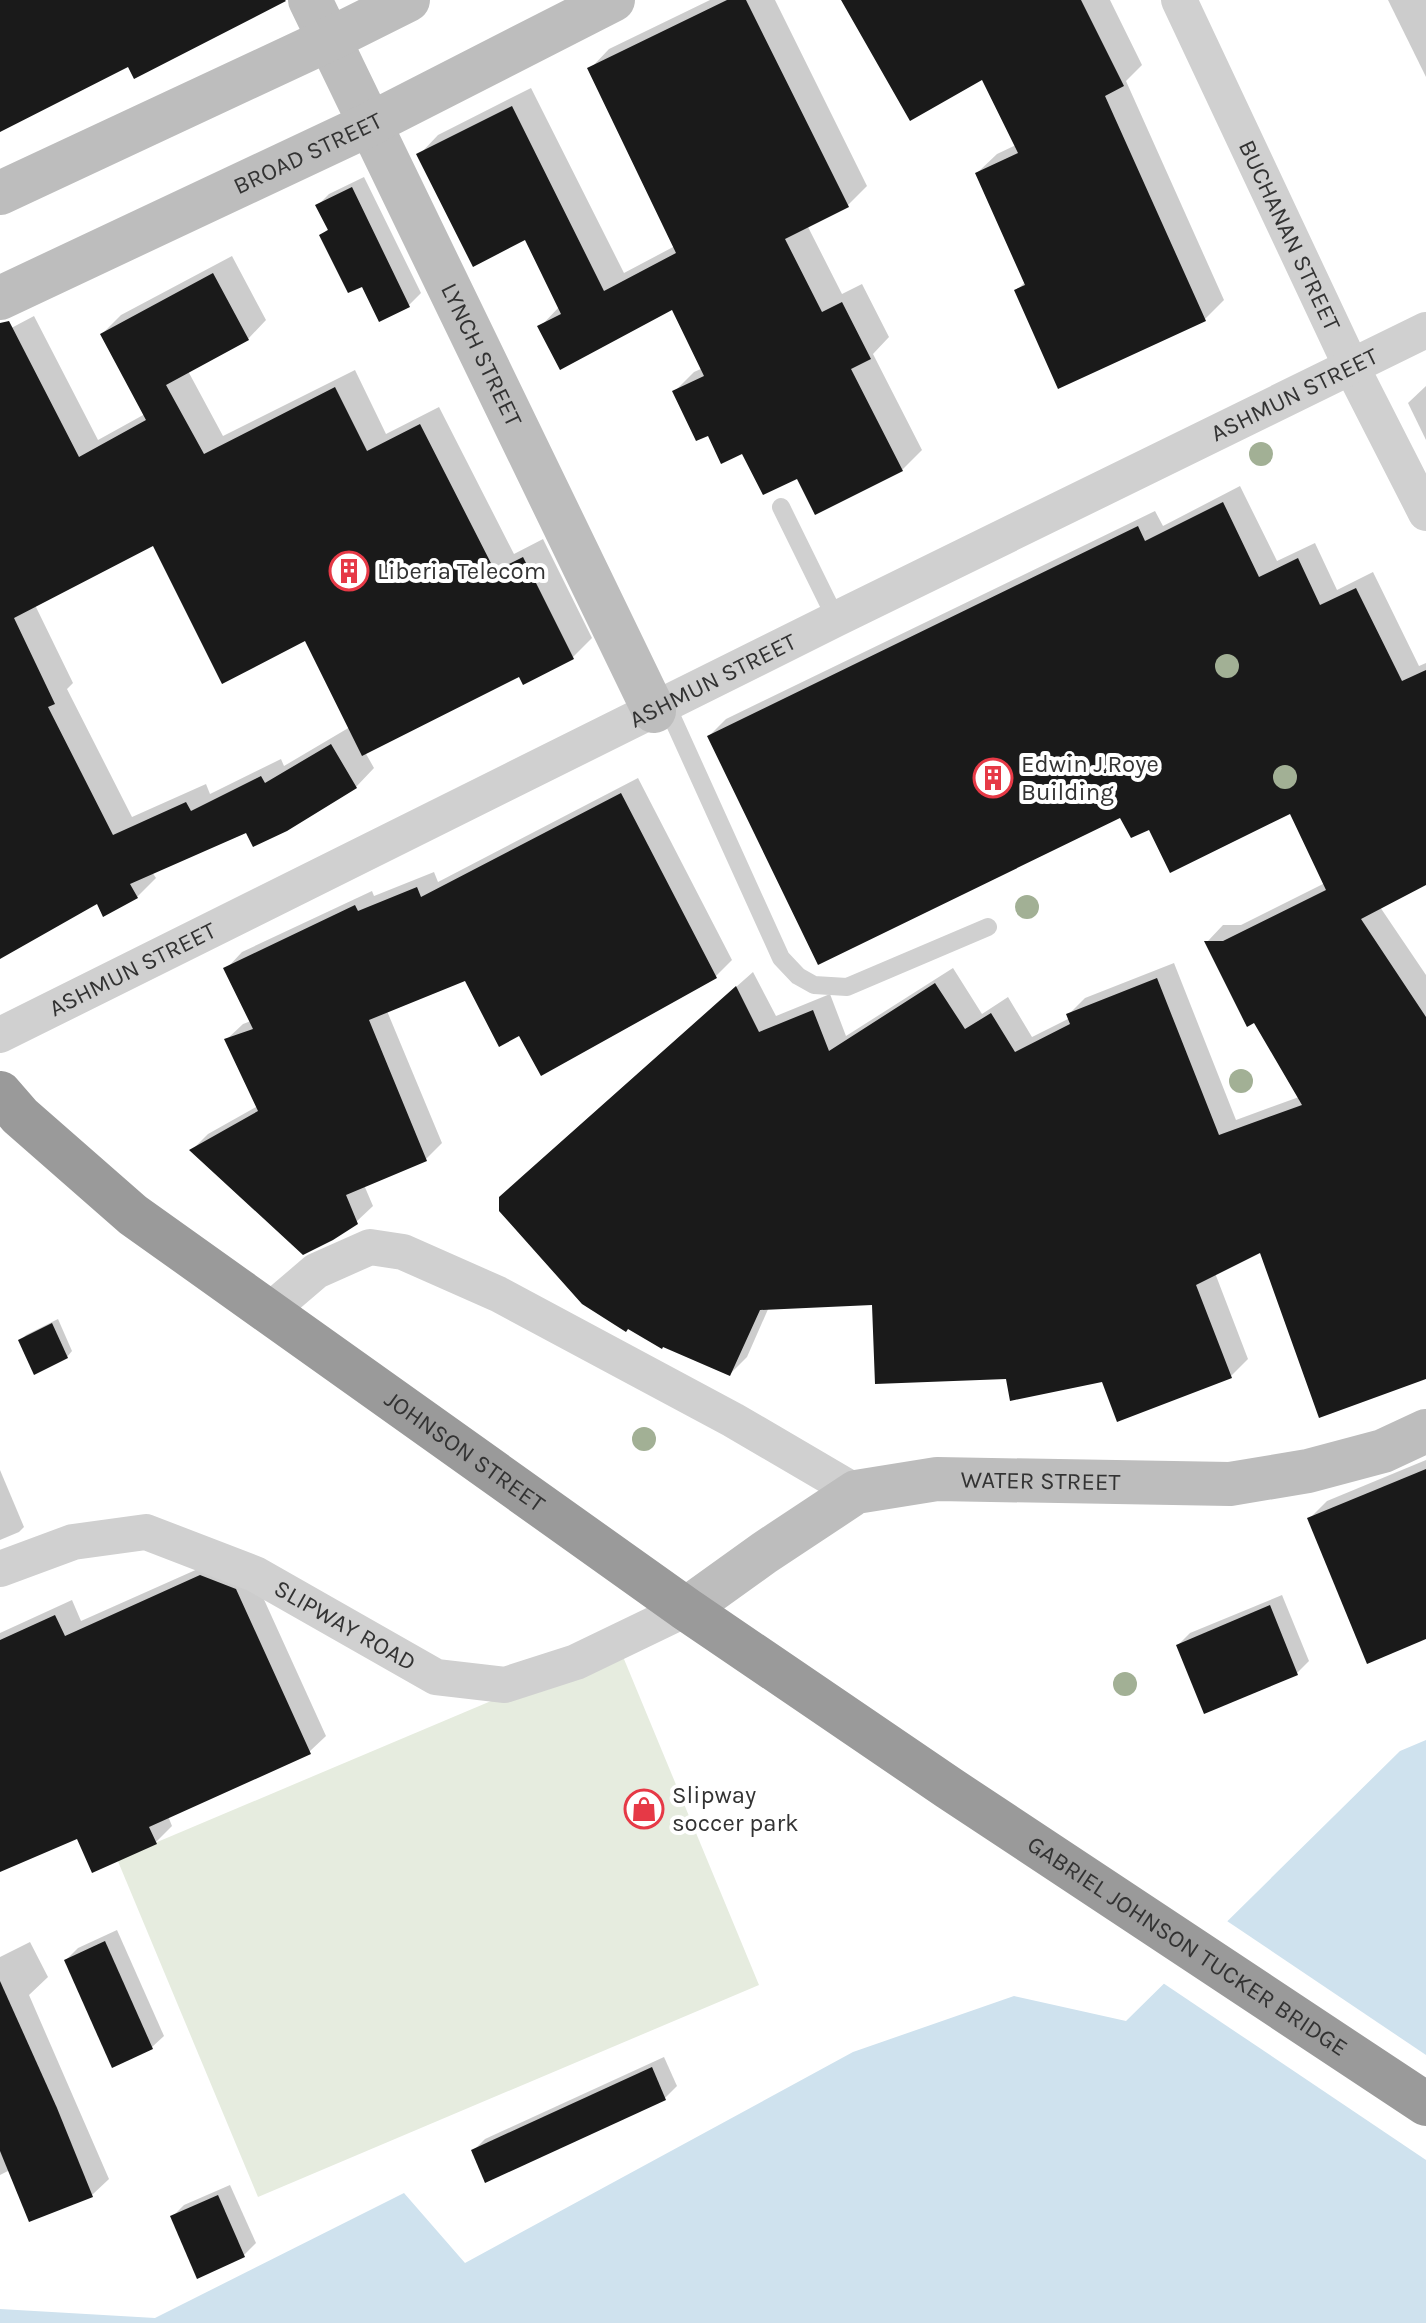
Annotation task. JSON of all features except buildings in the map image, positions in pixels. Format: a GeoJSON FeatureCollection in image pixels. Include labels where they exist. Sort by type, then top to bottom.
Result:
{"type":"FeatureCollection","features":[{"type":"Feature","properties":{"kind":"highway","name":"JOHNSON STREET"},"geometry":{"type":"LineString","coordinates":[[0,1093],[20,1116],[133,1215],[686,1609],[949,1788]]}},
{"type":"Feature","properties":{"kind":"highway","name":"GABRIEL JOHNSON TUCKER BRIDGE"},"geometry":{"type":"LineString","coordinates":[[949,1788],[1426,2104]]}},
{"type":"Feature","properties":{"kind":"street","name":"LYNCH STREET"},"geometry":{"type":"LineString","coordinates":[[310,0],[368,125],[660,707]]}},
{"type":"Feature","properties":{"kind":"street"},"geometry":{"type":"LineString","coordinates":[[0,193],[408,0]]}},
{"type":"Feature","properties":{"kind":"street","name":"BROAD STREET"},"geometry":{"type":"LineString","coordinates":[[0,298],[368,125],[613,0]]}},
{"type":"Feature","properties":{"kind":"street","name":"BUCHANAN STREET"},"geometry":{"type":"LineString","coordinates":[[1179,0],[1351,366],[1426,513]]}},
{"type":"Feature","properties":{"kind":"street","name":"ASHMUN STREET"},"geometry":{"type":"LineString","coordinates":[[0,1035],[836,619],[1426,330]]}},
{"type":"Feature","properties":{"kind":"street"},"geometry":{"type":"LineString","coordinates":[[268,1312],[316,1271],[370,1247],[403,1252],[498,1294],[733,1420],[856,1492]]}},
{"type":"Feature","properties":{"kind":"street","name":"WATER STREET"},"geometry":{"type":"LineString","coordinates":[[686,1609],[856,1492],[937,1479],[1230,1484],[1308,1471],[1383,1451],[1426,1431]]}},
{"type":"Feature","properties":{"kind":"street","name":"SLIPWAY ROAD"},"geometry":{"type":"LineString","coordinates":[[0,1569],[73,1542],[146,1532],[255,1574],[436,1677],[505,1685],[576,1662],[686,1609]]}},
{"type":"Feature","properties":{"kind":"lane"},"geometry":{"type":"LineString","coordinates":[[781,507],[836,619]]}},
{"type":"Feature","properties":{"kind":"lane"},"geometry":{"type":"LineString","coordinates":[[660,707],[781,958],[798,976],[814,985],[847,987],[988,927]]}},
{"type":"Feature","properties":{"kind":"shaded area"},"geometry":{"type":"Polygon","coordinates":[[[619,1647],[759,1985],[258,2197],[117,1859],[619,1647]]]}},
{"type":"Feature","properties":{"kind":"water"},"geometry":{"type":"Polygon","coordinates":[[[1426,1740],[1426,2323],[0,2323],[0,2309],[155,2318],[404,2193],[465,2263],[853,2052],[1014,1996],[1126,2021],[1400,1751],[1426,1740]]]}},
{"type":"Feature","properties":{"kind":"pier"},"geometry":{"type":"Polygon","coordinates":[[[1224,1919],[1426,2055],[1426,2160],[1160,1981],[1224,1919]]]}},
{"type":"Feature","properties":{"kind":"place","name":"Liberia Telecom"},"geometry":{"type":"Point","coordinates":[349,571]}},
{"type":"Feature","properties":{"kind":"place","name":"Edwin J.Roye Building"},"geometry":{"type":"Point","coordinates":[993,778]}},
{"type":"Feature","properties":{"kind":"place","name":"Slipway soccer park"},"geometry":{"type":"Point","coordinates":[644,1809]}}]}
